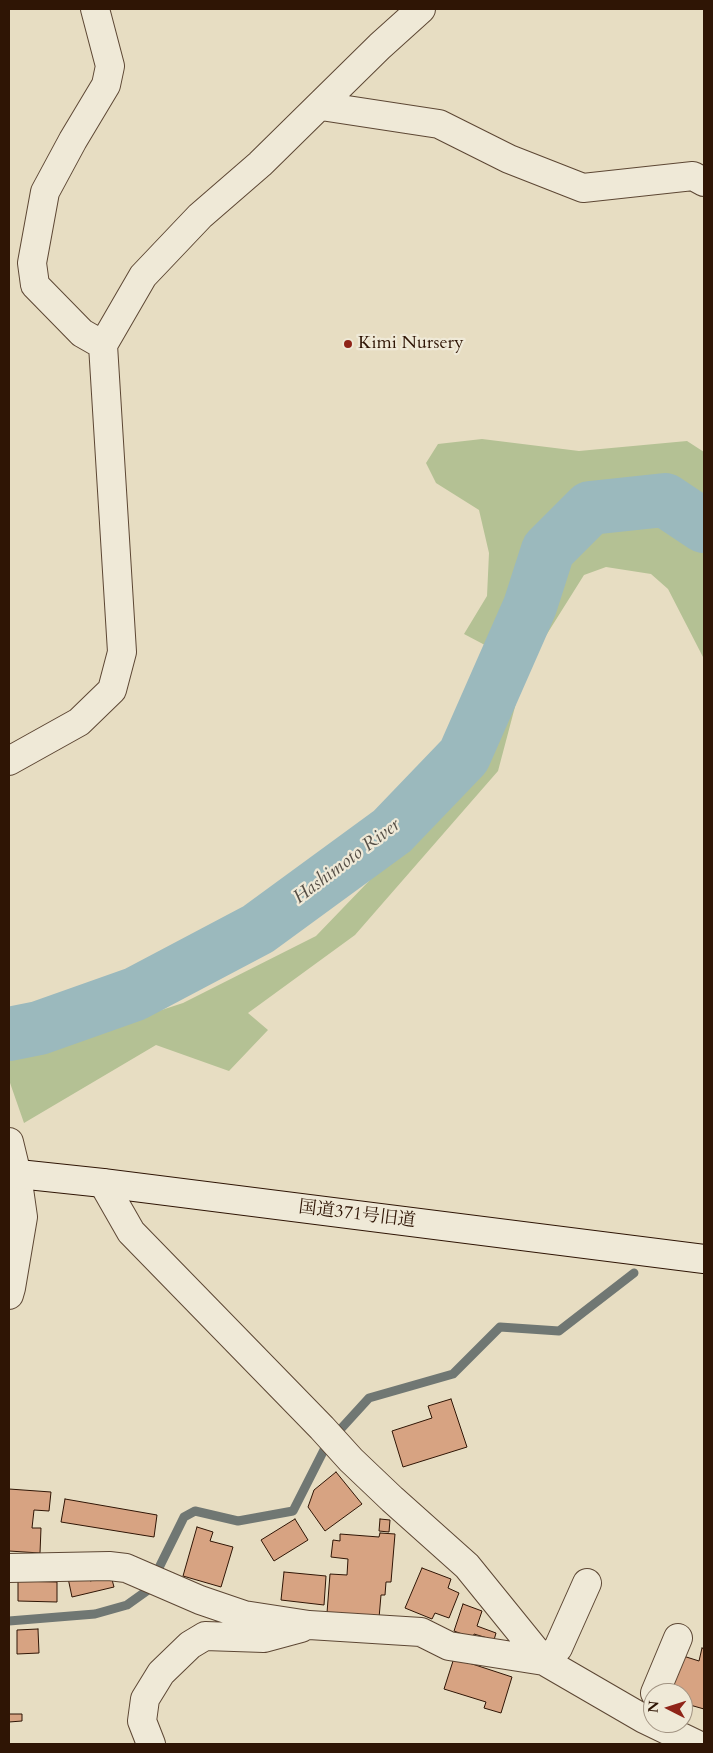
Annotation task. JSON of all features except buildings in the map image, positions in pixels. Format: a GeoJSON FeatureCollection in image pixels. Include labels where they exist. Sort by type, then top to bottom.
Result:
{"type":"FeatureCollection","features":[{"type":"Feature","properties":{"kind":"street"},"geometry":{"type":"LineString","coordinates":[[95,9],[110,66],[106,85],[45,192],[32,263],[35,284],[82,333],[103,345]]}},
{"type":"Feature","properties":{"kind":"street"},"geometry":{"type":"LineString","coordinates":[[9,761],[79,722],[112,690],[122,652],[103,345],[142,276],[200,216],[260,164],[380,46],[421,9]]}},
{"type":"Feature","properties":{"kind":"street"},"geometry":{"type":"LineString","coordinates":[[321,106],[440,124],[509,159],[583,188],[693,176],[704,182]]}},
{"type":"Feature","properties":{"kind":"street"},"geometry":{"type":"LineString","coordinates":[[9,1142],[13,1174],[23,1217],[9,1295]]}},
{"type":"Feature","properties":{"kind":"street","name":"国道371号旧道"},"geometry":{"type":"LineString","coordinates":[[13,1174],[103,1183],[704,1259]]}},
{"type":"Feature","properties":{"kind":"street"},"geometry":{"type":"LineString","coordinates":[[103,1183],[131,1232],[351,1460],[467,1566],[544,1661]]}},
{"type":"Feature","properties":{"kind":"street"},"geometry":{"type":"LineString","coordinates":[[9,1568],[110,1566],[126,1568],[200,1600],[244,1615],[309,1626],[421,1632],[449,1646],[544,1661],[643,1705]]}},
{"type":"Feature","properties":{"kind":"street"},"geometry":{"type":"LineString","coordinates":[[544,1661],[558,1648],[587,1583]]}},
{"type":"Feature","properties":{"kind":"street"},"geometry":{"type":"LineString","coordinates":[[151,1744],[142,1721],[146,1699],[161,1673],[190,1645],[205,1636],[264,1638],[309,1626]]}},
{"type":"Feature","properties":{"kind":"street"},"geometry":{"type":"LineString","coordinates":[[659,1683],[678,1638]]}},
{"type":"Feature","properties":{"kind":"street"},"geometry":{"type":"LineString","coordinates":[[682,1733],[696,1744]]}},
{"type":"Feature","properties":{"kind":"green space"},"geometry":{"type":"Polygon","coordinates":[[[482,439],[579,451],[687,441],[704,452],[704,659],[668,589],[651,574],[606,567],[584,575],[525,669],[498,771],[355,935],[248,1013],[268,1030],[229,1071],[156,1045],[24,1123],[9,1080],[9,1060],[183,1003],[316,936],[446,801],[517,662],[464,634],[487,596],[489,553],[479,510],[436,483],[426,463],[438,444],[482,439]]]}},
{"type":"Feature","properties":{"kind":"waterway","name":"Hashimoto River"},"geometry":{"type":"LineString","coordinates":[[9,1034],[39,1028],[135,994],[258,929],[392,831],[464,756],[530,606],[548,550],[590,508],[665,500],[704,526]]}},
{"type":"Feature","properties":{"kind":"waterway"},"geometry":{"type":"LineString","coordinates":[[9,1621],[95,1614],[127,1605],[148,1590],[184,1517],[195,1511],[238,1521],[293,1511],[327,1444],[369,1398],[453,1374],[500,1327],[559,1331],[634,1273]]}},
{"type":"Feature","properties":{"kind":"place","name":"Kimi Nursery"},"geometry":{"type":"Point","coordinates":[348,344]}}]}
